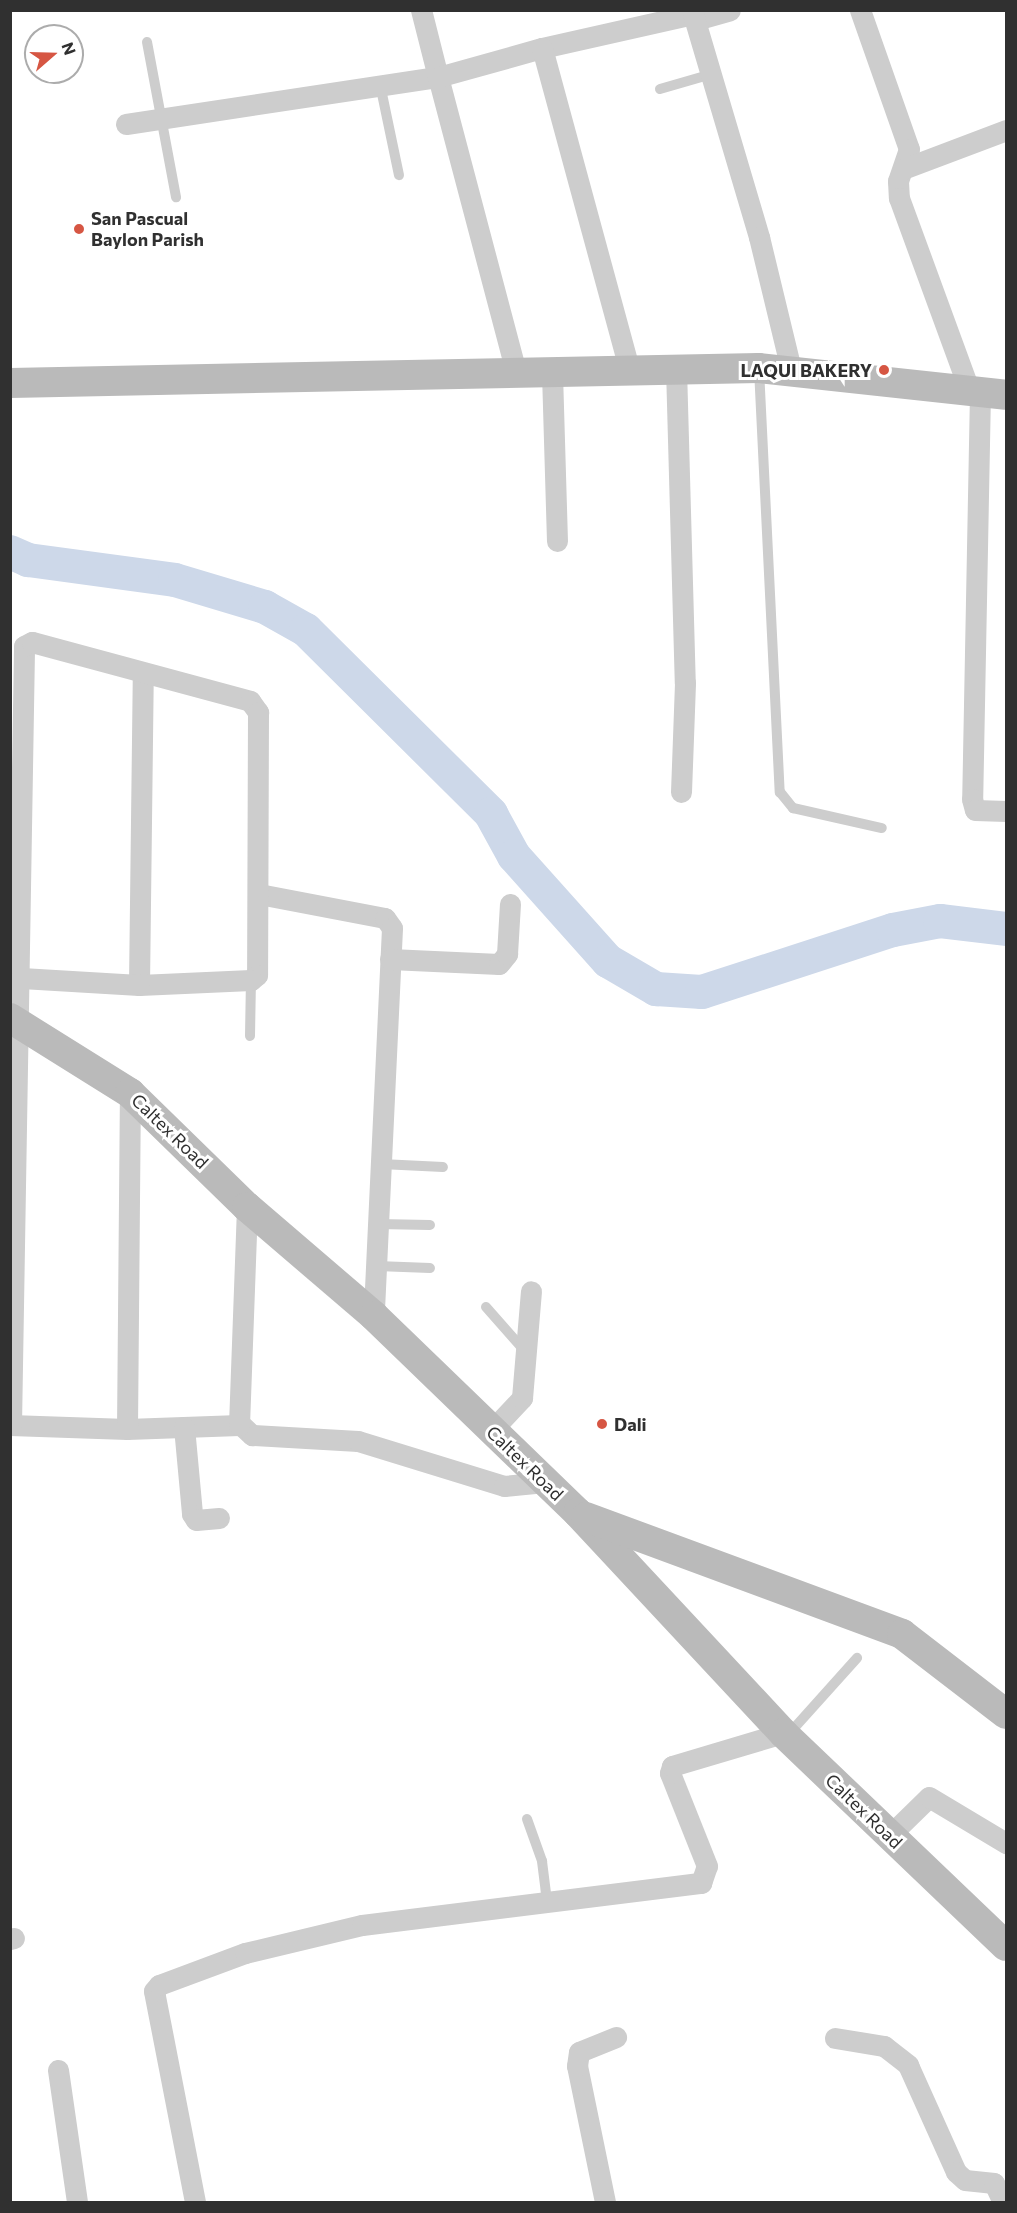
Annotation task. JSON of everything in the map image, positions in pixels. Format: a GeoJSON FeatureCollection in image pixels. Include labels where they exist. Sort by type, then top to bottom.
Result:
{"type":"FeatureCollection","features":[{"type":"Feature","properties":{"kind":"street"},"geometry":{"type":"LineString","coordinates":[[421,10],[516,372]]}},
{"type":"Feature","properties":{"kind":"street"},"geometry":{"type":"LineString","coordinates":[[696,20],[730,10]]}},
{"type":"Feature","properties":{"kind":"street"},"geometry":{"type":"LineString","coordinates":[[860,10],[909,149],[899,198],[985,392],[972,799],[975,810],[1006,812]]}},
{"type":"Feature","properties":{"kind":"street"},"geometry":{"type":"LineString","coordinates":[[126,124],[381,89],[438,77],[687,12],[696,20],[712,74],[791,369]]}},
{"type":"Feature","properties":{"kind":"street"},"geometry":{"type":"LineString","coordinates":[[543,48],[630,371]]}},
{"type":"Feature","properties":{"kind":"street"},"geometry":{"type":"LineString","coordinates":[[903,170],[1006,130]]}},
{"type":"Feature","properties":{"kind":"street"},"geometry":{"type":"LineString","coordinates":[[676,368],[686,683],[681,792]]}},
{"type":"Feature","properties":{"kind":"street"},"geometry":{"type":"LineString","coordinates":[[10,383],[759,368],[791,369],[985,392]]}},
{"type":"Feature","properties":{"kind":"street"},"geometry":{"type":"LineString","coordinates":[[552,373],[557,541]]}},
{"type":"Feature","properties":{"kind":"street"},"geometry":{"type":"LineString","coordinates":[[21,978],[139,985],[251,980],[260,966],[258,712],[242,696],[143,674],[32,642],[24,646],[21,978],[15,1020],[11,1425],[127,1429],[239,1423],[252,1435],[357,1441],[504,1486],[545,1482]]}},
{"type":"Feature","properties":{"kind":"street"},"geometry":{"type":"LineString","coordinates":[[139,985],[143,674]]}},
{"type":"Feature","properties":{"kind":"street"},"geometry":{"type":"LineString","coordinates":[[259,894],[386,918],[392,928],[374,1316]]}},
{"type":"Feature","properties":{"kind":"street"},"geometry":{"type":"LineString","coordinates":[[390,959],[499,964],[507,954],[510,904]]}},
{"type":"Feature","properties":{"kind":"street","name":"Caltex Road"},"geometry":{"type":"LineString","coordinates":[[15,1020],[130,1093],[248,1207],[374,1316],[578,1514],[785,1735],[1006,1946]]}},
{"type":"Feature","properties":{"kind":"street"},"geometry":{"type":"LineString","coordinates":[[127,1429],[130,1093]]}},
{"type":"Feature","properties":{"kind":"street"},"geometry":{"type":"LineString","coordinates":[[239,1423],[248,1207]]}},
{"type":"Feature","properties":{"kind":"street"},"geometry":{"type":"LineString","coordinates":[[492,1430],[522,1398],[531,1291]]}},
{"type":"Feature","properties":{"kind":"street"},"geometry":{"type":"LineString","coordinates":[[184,1427],[192,1514],[196,1520],[219,1518]]}},
{"type":"Feature","properties":{"kind":"street"},"geometry":{"type":"LineString","coordinates":[[578,1514],[902,1634],[1006,1714]]}},
{"type":"Feature","properties":{"kind":"street"},"geometry":{"type":"LineString","coordinates":[[195,2202],[154,1991],[159,1985],[245,1953],[362,1925],[547,1899],[701,1883],[707,1866],[670,1773],[672,1766],[785,1735]]}},
{"type":"Feature","properties":{"kind":"street"},"geometry":{"type":"LineString","coordinates":[[890,1835],[928,1797],[1006,1843]]}},
{"type":"Feature","properties":{"kind":"street"},"geometry":{"type":"LineString","coordinates":[[605,2202],[577,2066],[579,2052],[616,2037]]}},
{"type":"Feature","properties":{"kind":"street"},"geometry":{"type":"LineString","coordinates":[[835,2038],[884,2046],[908,2065],[956,2172],[964,2180],[994,2183],[1003,2202]]}},
{"type":"Feature","properties":{"kind":"street"},"geometry":{"type":"LineString","coordinates":[[58,2070],[77,2202]]}},
{"type":"Feature","properties":{"kind":"lane"},"geometry":{"type":"LineString","coordinates":[[147,42],[158,118],[176,196]]}},
{"type":"Feature","properties":{"kind":"lane"},"geometry":{"type":"LineString","coordinates":[[660,89],[712,74]]}},
{"type":"Feature","properties":{"kind":"lane"},"geometry":{"type":"LineString","coordinates":[[381,89],[399,175]]}},
{"type":"Feature","properties":{"kind":"lane"},"geometry":{"type":"LineString","coordinates":[[759,368],[780,792],[793,808],[882,828]]}},
{"type":"Feature","properties":{"kind":"lane"},"geometry":{"type":"LineString","coordinates":[[250,1036],[251,980]]}},
{"type":"Feature","properties":{"kind":"lane"},"geometry":{"type":"LineString","coordinates":[[381,1164],[442,1167]]}},
{"type":"Feature","properties":{"kind":"lane"},"geometry":{"type":"LineString","coordinates":[[378,1224],[430,1225]]}},
{"type":"Feature","properties":{"kind":"lane"},"geometry":{"type":"LineString","coordinates":[[376,1266],[430,1268]]}},
{"type":"Feature","properties":{"kind":"lane"},"geometry":{"type":"LineString","coordinates":[[486,1307],[525,1352]]}},
{"type":"Feature","properties":{"kind":"lane"},"geometry":{"type":"LineString","coordinates":[[785,1735],[857,1658]]}},
{"type":"Feature","properties":{"kind":"lane"},"geometry":{"type":"LineString","coordinates":[[527,1819],[542,1861],[547,1899]]}},
{"type":"Feature","properties":{"kind":"waterway"},"geometry":{"type":"LineString","coordinates":[[10,552],[28,560],[175,580],[265,607],[306,630],[491,814],[514,856],[608,961],[656,989],[702,992],[893,930],[940,921],[1006,929]]}},
{"type":"Feature","properties":{"kind":"place","name":"San Pascual Baylon Parish"},"geometry":{"type":"Point","coordinates":[79,229]}},
{"type":"Feature","properties":{"kind":"place","name":"LAQUI BAKERY"},"geometry":{"type":"Point","coordinates":[884,370]}},
{"type":"Feature","properties":{"kind":"place","name":"Dali"},"geometry":{"type":"Point","coordinates":[602,1424]}}]}
